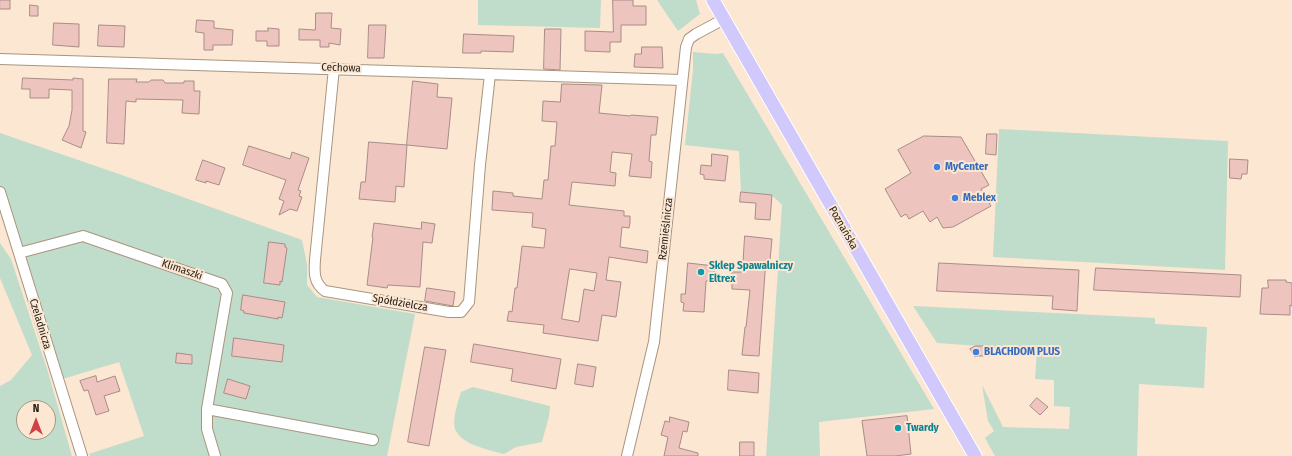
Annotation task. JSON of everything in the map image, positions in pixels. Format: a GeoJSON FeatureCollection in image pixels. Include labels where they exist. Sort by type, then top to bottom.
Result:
{"type":"FeatureCollection","features":[{"type":"Feature","properties":{"kind":"main road","name":"Poznańska"},"geometry":{"type":"LineString","coordinates":[[713,0],[781,116],[842,228],[975,456]]}},
{"type":"Feature","properties":{"kind":"street","name":"Rzemieślnicza"},"geometry":{"type":"LineString","coordinates":[[627,456],[654,342],[686,47],[689,39],[696,34],[724,20]]}},
{"type":"Feature","properties":{"kind":"street","name":"Cechowa"},"geometry":{"type":"LineString","coordinates":[[0,59],[334,68],[682,80]]}},
{"type":"Feature","properties":{"kind":"street","name":"Spółdzielcza"},"geometry":{"type":"LineString","coordinates":[[334,68],[315,260],[314,275],[319,286],[325,291],[455,312],[461,312],[469,302],[480,165],[490,74]]}},
{"type":"Feature","properties":{"kind":"street","name":"Czeladnicza"},"geometry":{"type":"LineString","coordinates":[[0,192],[82,456]]}},
{"type":"Feature","properties":{"kind":"street","name":"Klimaszki"},"geometry":{"type":"LineString","coordinates":[[19,253],[83,236],[222,284],[227,293],[207,409],[206,429],[215,456]]}},
{"type":"Feature","properties":{"kind":"street"},"geometry":{"type":"LineString","coordinates":[[207,409],[373,440]]}},
{"type":"Feature","properties":{"kind":"green space"},"geometry":{"type":"Polygon","coordinates":[[[478,0],[601,0],[600,28],[478,25],[478,0]]]}},
{"type":"Feature","properties":{"kind":"green space"},"geometry":{"type":"Polygon","coordinates":[[[657,0],[696,0],[700,14],[678,31],[657,0]]]}},
{"type":"Feature","properties":{"kind":"green space"},"geometry":{"type":"Polygon","coordinates":[[[693,52],[716,54],[723,53],[934,409],[819,422],[820,456],[766,456],[782,205],[772,195],[741,192],[739,151],[685,145],[693,70],[693,52]]]}},
{"type":"Feature","properties":{"kind":"green space"},"geometry":{"type":"Polygon","coordinates":[[[999,129],[1228,141],[1225,270],[993,257],[999,129]]]}},
{"type":"Feature","properties":{"kind":"green space"},"geometry":{"type":"Polygon","coordinates":[[[0,133],[302,240],[307,264],[307,285],[317,297],[415,314],[387,456],[90,456],[89,454],[144,436],[119,362],[66,378],[59,378],[0,188],[0,133]]]}},
{"type":"Feature","properties":{"kind":"green space"},"geometry":{"type":"Polygon","coordinates":[[[0,243],[11,259],[48,372],[56,400],[72,456],[0,456],[0,386],[11,380],[32,355],[0,278],[0,243]]]}},
{"type":"Feature","properties":{"kind":"green space"},"geometry":{"type":"Polygon","coordinates":[[[913,306],[1155,318],[1155,324],[1207,327],[1204,388],[1139,384],[1137,456],[995,456],[985,438],[994,431],[988,421],[982,385],[1003,427],[1069,429],[1070,407],[1054,406],[1054,380],[1035,379],[1037,350],[937,343],[913,306]]]}},
{"type":"Feature","properties":{"kind":"green space"},"geometry":{"type":"Polygon","coordinates":[[[473,387],[550,406],[542,442],[516,447],[504,454],[484,449],[463,439],[458,435],[454,425],[457,405],[461,392],[473,387]]]}},
{"type":"Feature","properties":{"kind":"building"},"geometry":{"type":"Polygon","coordinates":[[[0,0],[10,0],[10,9],[0,9],[0,0]]]}},
{"type":"Feature","properties":{"kind":"building"},"geometry":{"type":"Polygon","coordinates":[[[613,0],[633,0],[633,6],[646,6],[646,25],[621,25],[621,42],[610,42],[610,52],[585,51],[585,31],[613,32],[613,0]]]}},
{"type":"Feature","properties":{"kind":"building"},"geometry":{"type":"Polygon","coordinates":[[[30,5],[38,6],[38,16],[30,16],[30,5]]]}},
{"type":"Feature","properties":{"kind":"building"},"geometry":{"type":"Polygon","coordinates":[[[316,13],[332,13],[331,28],[341,29],[340,45],[329,43],[329,47],[320,47],[320,40],[299,40],[299,29],[315,30],[316,13]]]}},
{"type":"Feature","properties":{"kind":"building"},"geometry":{"type":"Polygon","coordinates":[[[197,20],[214,21],[214,28],[233,30],[232,45],[213,45],[213,50],[204,50],[204,33],[196,32],[197,20]]]}},
{"type":"Feature","properties":{"kind":"building"},"geometry":{"type":"Polygon","coordinates":[[[54,23],[79,24],[79,47],[53,45],[54,23]]]}},
{"type":"Feature","properties":{"kind":"building"},"geometry":{"type":"Polygon","coordinates":[[[99,25],[125,26],[124,47],[98,46],[99,25]]]}},
{"type":"Feature","properties":{"kind":"building"},"geometry":{"type":"Polygon","coordinates":[[[369,25],[386,25],[384,58],[368,58],[369,25]]]}},
{"type":"Feature","properties":{"kind":"building"},"geometry":{"type":"Polygon","coordinates":[[[268,28],[279,29],[279,46],[267,46],[267,41],[256,41],[256,31],[268,31],[268,28]]]}},
{"type":"Feature","properties":{"kind":"building"},"geometry":{"type":"Polygon","coordinates":[[[545,29],[561,29],[560,70],[544,69],[545,29]]]}},
{"type":"Feature","properties":{"kind":"building"},"geometry":{"type":"Polygon","coordinates":[[[464,34],[514,36],[513,52],[481,51],[481,53],[463,53],[464,34]]]}},
{"type":"Feature","properties":{"kind":"building"},"geometry":{"type":"Polygon","coordinates":[[[642,47],[662,47],[663,68],[634,67],[635,54],[641,54],[642,47]]]}},
{"type":"Feature","properties":{"kind":"building"},"geometry":{"type":"Polygon","coordinates":[[[23,78],[83,79],[83,131],[86,132],[81,148],[62,140],[69,126],[72,110],[72,90],[49,89],[49,98],[30,98],[30,89],[22,89],[23,78]]]}},
{"type":"Feature","properties":{"kind":"building"},"geometry":{"type":"Polygon","coordinates":[[[109,79],[137,79],[136,82],[163,80],[165,83],[184,83],[184,81],[194,81],[194,91],[200,91],[199,114],[182,113],[183,100],[136,99],[136,102],[126,101],[124,144],[107,143],[109,79]]]}},
{"type":"Feature","properties":{"kind":"building"},"geometry":{"type":"Polygon","coordinates":[[[413,81],[438,84],[437,97],[452,98],[447,149],[407,145],[413,81]]]}},
{"type":"Feature","properties":{"kind":"building"},"geometry":{"type":"Polygon","coordinates":[[[562,84],[602,85],[599,113],[658,117],[656,135],[651,135],[649,161],[652,162],[651,178],[629,176],[632,154],[612,152],[610,172],[616,173],[615,186],[572,182],[569,205],[624,211],[624,216],[630,216],[630,223],[629,228],[622,227],[620,247],[648,251],[647,263],[609,257],[606,280],[621,282],[616,317],[602,315],[598,341],[543,333],[544,325],[507,321],[509,311],[512,312],[515,288],[517,288],[522,246],[544,248],[546,229],[532,227],[533,213],[492,210],[493,191],[513,193],[513,196],[542,199],[544,180],[548,180],[551,146],[555,146],[557,122],[542,121],[543,101],[560,102],[562,84]],[[570,269],[562,319],[579,322],[584,289],[594,291],[597,273],[570,269]]]}},
{"type":"Feature","properties":{"kind":"building"},"geometry":{"type":"Polygon","coordinates":[[[987,134],[997,134],[996,155],[986,154],[987,134]]]}},
{"type":"Feature","properties":{"kind":"building"},"geometry":{"type":"Polygon","coordinates":[[[924,136],[961,137],[989,185],[981,189],[991,206],[953,227],[943,228],[937,217],[930,222],[923,211],[909,219],[906,214],[901,217],[885,189],[911,173],[898,150],[924,136]]]}},
{"type":"Feature","properties":{"kind":"building"},"geometry":{"type":"Polygon","coordinates":[[[369,142],[407,145],[404,187],[396,186],[395,202],[359,199],[361,182],[365,182],[369,142]]]}},
{"type":"Feature","properties":{"kind":"building"},"geometry":{"type":"Polygon","coordinates":[[[249,146],[290,159],[292,152],[309,158],[298,190],[301,191],[299,196],[302,197],[297,211],[290,209],[279,215],[284,201],[279,199],[286,180],[243,165],[249,146]]]}},
{"type":"Feature","properties":{"kind":"building"},"geometry":{"type":"Polygon","coordinates":[[[712,154],[728,156],[725,181],[704,179],[704,175],[700,174],[701,165],[711,166],[712,154]]]}},
{"type":"Feature","properties":{"kind":"building"},"geometry":{"type":"Polygon","coordinates":[[[1230,159],[1248,160],[1247,174],[1242,174],[1241,179],[1230,178],[1230,159]]]}},
{"type":"Feature","properties":{"kind":"building"},"geometry":{"type":"Polygon","coordinates":[[[203,160],[225,168],[219,185],[196,180],[203,160]]]}},
{"type":"Feature","properties":{"kind":"building"},"geometry":{"type":"Polygon","coordinates":[[[741,192],[772,195],[770,220],[755,219],[756,203],[740,202],[741,192]]]}},
{"type":"Feature","properties":{"kind":"building"},"geometry":{"type":"Polygon","coordinates":[[[422,222],[435,224],[432,243],[423,242],[420,287],[388,285],[387,288],[367,285],[374,223],[421,229],[422,222]]]}},
{"type":"Feature","properties":{"kind":"building"},"geometry":{"type":"Polygon","coordinates":[[[745,236],[772,239],[770,260],[766,259],[759,356],[742,355],[750,290],[732,289],[732,272],[742,272],[745,236]]]}},
{"type":"Feature","properties":{"kind":"building"},"geometry":{"type":"Polygon","coordinates":[[[269,242],[285,244],[285,247],[287,248],[282,282],[280,281],[280,285],[264,283],[269,242]]]}},
{"type":"Feature","properties":{"kind":"building"},"geometry":{"type":"Polygon","coordinates":[[[688,263],[715,266],[713,281],[706,281],[704,312],[683,311],[684,303],[681,302],[681,294],[685,294],[688,263]]]}},
{"type":"Feature","properties":{"kind":"building"},"geometry":{"type":"Polygon","coordinates":[[[939,263],[1079,270],[1077,311],[1052,309],[1053,296],[937,291],[939,263]]]}},
{"type":"Feature","properties":{"kind":"building"},"geometry":{"type":"Polygon","coordinates":[[[1096,268],[1241,275],[1240,297],[1094,290],[1096,268]]]}},
{"type":"Feature","properties":{"kind":"building"},"geometry":{"type":"Polygon","coordinates":[[[1268,280],[1286,280],[1286,282],[1292,283],[1292,306],[1290,305],[1290,315],[1260,314],[1262,288],[1268,288],[1268,280]]]}},
{"type":"Feature","properties":{"kind":"building"},"geometry":{"type":"Polygon","coordinates":[[[427,288],[455,292],[453,306],[425,301],[427,288]]]}},
{"type":"Feature","properties":{"kind":"building"},"geometry":{"type":"Polygon","coordinates":[[[243,295],[285,302],[282,318],[278,317],[278,319],[244,313],[244,311],[241,310],[243,295]]]}},
{"type":"Feature","properties":{"kind":"building"},"geometry":{"type":"Polygon","coordinates":[[[234,338],[284,345],[282,362],[232,356],[234,338]]]}},
{"type":"Feature","properties":{"kind":"building"},"geometry":{"type":"Polygon","coordinates":[[[474,344],[561,359],[556,389],[511,381],[513,369],[471,362],[474,344]]]}},
{"type":"Feature","properties":{"kind":"building"},"geometry":{"type":"Polygon","coordinates":[[[976,346],[994,346],[994,356],[975,357],[970,349],[976,346]]]}},
{"type":"Feature","properties":{"kind":"building"},"geometry":{"type":"Polygon","coordinates":[[[425,347],[446,350],[429,446],[408,442],[425,347]]]}},
{"type":"Feature","properties":{"kind":"building"},"geometry":{"type":"Polygon","coordinates":[[[177,353],[192,355],[192,364],[176,363],[177,353]]]}},
{"type":"Feature","properties":{"kind":"building"},"geometry":{"type":"Polygon","coordinates":[[[578,364],[596,367],[593,387],[575,384],[578,364]]]}},
{"type":"Feature","properties":{"kind":"building"},"geometry":{"type":"Polygon","coordinates":[[[729,370],[759,373],[758,393],[728,390],[729,370]]]}},
{"type":"Feature","properties":{"kind":"building"},"geometry":{"type":"Polygon","coordinates":[[[96,376],[97,382],[115,376],[120,391],[104,396],[109,411],[96,415],[88,390],[84,391],[80,381],[96,376]]]}},
{"type":"Feature","properties":{"kind":"building"},"geometry":{"type":"Polygon","coordinates":[[[228,379],[250,386],[246,399],[224,393],[228,379]]]}},
{"type":"Feature","properties":{"kind":"building"},"geometry":{"type":"Polygon","coordinates":[[[1037,398],[1048,407],[1040,415],[1030,406],[1037,398]]]}},
{"type":"Feature","properties":{"kind":"building"},"geometry":{"type":"Polygon","coordinates":[[[907,416],[911,454],[895,456],[867,456],[862,421],[907,416]]]}},
{"type":"Feature","properties":{"kind":"building"},"geometry":{"type":"Polygon","coordinates":[[[670,417],[689,422],[687,432],[683,431],[679,448],[698,453],[698,456],[664,456],[668,437],[661,435],[665,421],[669,422],[670,417]]]}},
{"type":"Feature","properties":{"kind":"building"},"geometry":{"type":"Polygon","coordinates":[[[740,442],[754,442],[754,456],[740,456],[740,442]]]}},
{"type":"Feature","properties":{"kind":"place","name":"MyCenter"},"geometry":{"type":"Point","coordinates":[937,167]}},
{"type":"Feature","properties":{"kind":"place","name":"Meblex"},"geometry":{"type":"Point","coordinates":[955,198]}},
{"type":"Feature","properties":{"kind":"place","name":"Sklep Spawalniczy Eltrex"},"geometry":{"type":"Point","coordinates":[701,272]}},
{"type":"Feature","properties":{"kind":"place","name":"BLACHDOM PLUS"},"geometry":{"type":"Point","coordinates":[976,352]}},
{"type":"Feature","properties":{"kind":"place","name":"Twardy"},"geometry":{"type":"Point","coordinates":[898,428]}}]}
